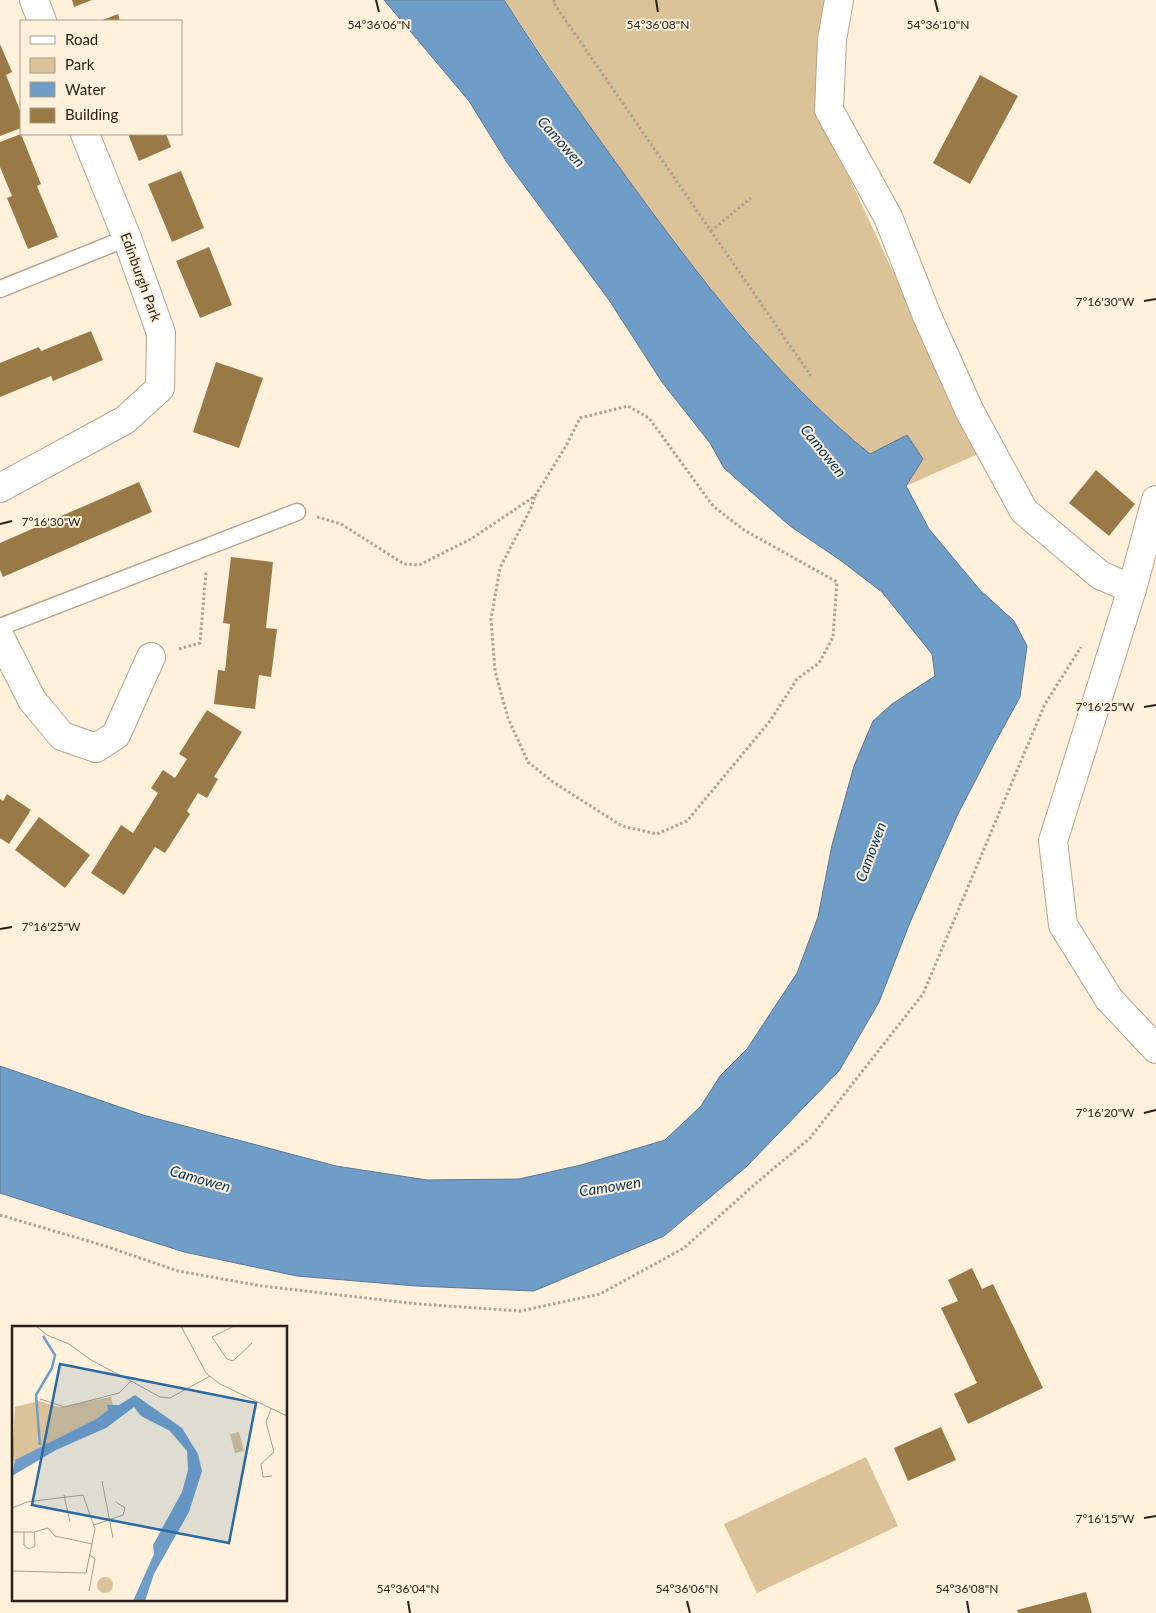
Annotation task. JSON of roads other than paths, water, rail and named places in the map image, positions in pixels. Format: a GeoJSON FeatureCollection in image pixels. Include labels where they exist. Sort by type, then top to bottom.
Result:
{"type":"FeatureCollection","features":[{"type":"Feature","properties":{"kind":"street"},"geometry":{"type":"LineString","coordinates":[[34,0],[42,20]]}},
{"type":"Feature","properties":{"kind":"street"},"geometry":{"type":"LineString","coordinates":[[839,0],[832,40],[829,110],[888,217],[928,316],[970,412],[1024,511],[1100,575],[1132,589]]}},
{"type":"Feature","properties":{"kind":"street","name":"Edinburgh Park"},"geometry":{"type":"LineString","coordinates":[[0,488],[125,420],[160,388],[161,333],[127,238],[86,135]]}},
{"type":"Feature","properties":{"kind":"street"},"geometry":{"type":"LineString","coordinates":[[1156,500],[1132,589],[1053,841],[1062,925],[1109,999],[1156,1049]]}},
{"type":"Feature","properties":{"kind":"street"},"geometry":{"type":"LineString","coordinates":[[0,637],[32,700],[62,736],[96,748],[116,736],[151,657]]}},
{"type":"Feature","properties":{"kind":"lane"},"geometry":{"type":"LineString","coordinates":[[0,290],[127,238]]}},
{"type":"Feature","properties":{"kind":"lane"},"geometry":{"type":"LineString","coordinates":[[0,627],[297,512]]}},
{"type":"Feature","properties":{"kind":"water","name":"Camowen"},"geometry":{"type":"Polygon","coordinates":[[[384,0],[504,0],[564,90],[654,215],[710,288],[770,358],[835,424],[870,454],[907,435],[923,459],[906,486],[929,529],[980,590],[1014,621],[1027,646],[1020,697],[957,816],[911,920],[879,1002],[839,1071],[746,1167],[664,1236],[534,1291],[416,1286],[297,1276],[184,1252],[0,1193],[0,1066],[143,1115],[336,1166],[427,1180],[519,1179],[581,1165],[665,1140],[701,1106],[720,1076],[747,1049],[797,973],[818,917],[832,845],[854,766],[873,721],[892,704],[935,676],[932,654],[882,592],[840,560],[790,526],[724,468],[710,443],[662,382],[609,300],[506,161],[469,101],[384,0]]]}}]}
